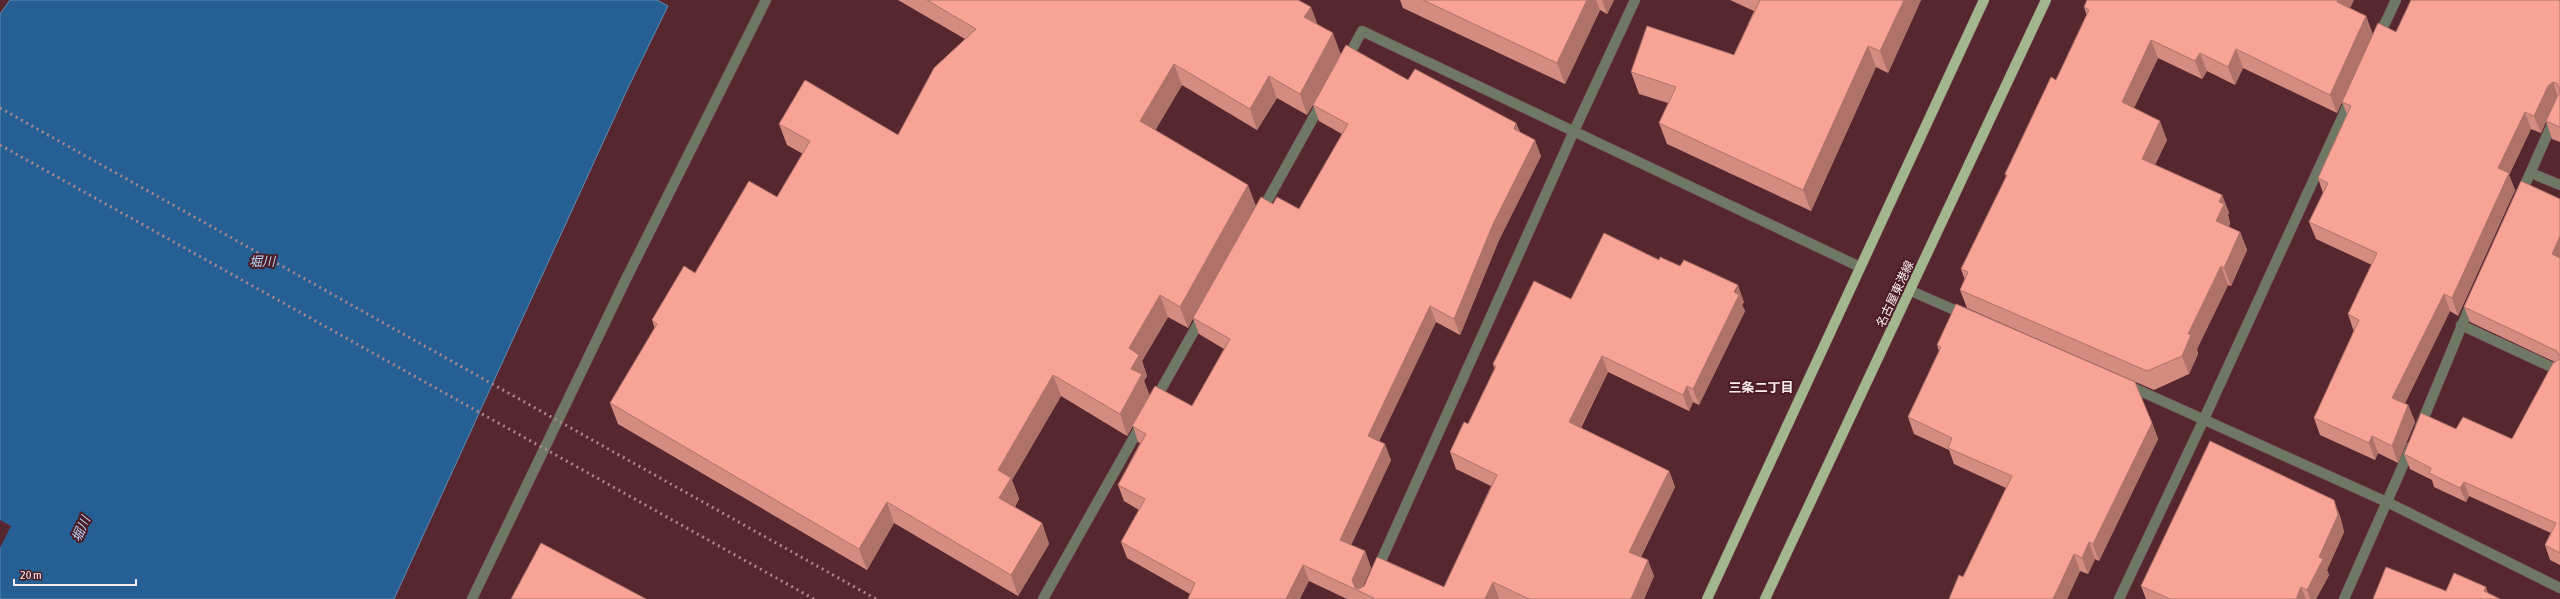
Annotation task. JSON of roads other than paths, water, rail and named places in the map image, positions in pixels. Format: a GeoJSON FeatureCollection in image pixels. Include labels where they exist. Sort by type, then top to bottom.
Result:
{"type":"FeatureCollection","features":[{"type":"Feature","properties":{"kind":"main road"},"geometry":{"type":"LineString","coordinates":[[1707,599],[1984,0]]}},
{"type":"Feature","properties":{"kind":"main road","name":"名古屋東港線"},"geometry":{"type":"LineString","coordinates":[[1766,599],[2046,0]]}},
{"type":"Feature","properties":{"kind":"street"},"geometry":{"type":"LineString","coordinates":[[472,599],[625,281],[766,0]]}},
{"type":"Feature","properties":{"kind":"street"},"geometry":{"type":"LineString","coordinates":[[1370,585],[1574,131],[1635,0]]}},
{"type":"Feature","properties":{"kind":"street"},"geometry":{"type":"LineString","coordinates":[[2373,51],[2396,0]]}},
{"type":"Feature","properties":{"kind":"street"},"geometry":{"type":"LineString","coordinates":[[1343,66],[1362,31],[1860,267]]}},
{"type":"Feature","properties":{"kind":"street"},"geometry":{"type":"LineString","coordinates":[[2119,599],[2204,419],[2356,87]]}},
{"type":"Feature","properties":{"kind":"street"},"geometry":{"type":"LineString","coordinates":[[1257,218],[1327,94]]}},
{"type":"Feature","properties":{"kind":"street"},"geometry":{"type":"LineString","coordinates":[[2514,209],[2560,106]]}},
{"type":"Feature","properties":{"kind":"street"},"geometry":{"type":"LineString","coordinates":[[2531,173],[2560,186]]}},
{"type":"Feature","properties":{"kind":"street"},"geometry":{"type":"LineString","coordinates":[[2344,599],[2389,503],[2461,325],[2478,289]]}},
{"type":"Feature","properties":{"kind":"street"},"geometry":{"type":"LineString","coordinates":[[1911,291],[1978,320]]}},
{"type":"Feature","properties":{"kind":"street"},"geometry":{"type":"LineString","coordinates":[[1043,599],[1206,308]]}},
{"type":"Feature","properties":{"kind":"street"},"geometry":{"type":"LineString","coordinates":[[2461,325],[2560,371]]}},
{"type":"Feature","properties":{"kind":"street"},"geometry":{"type":"LineString","coordinates":[[2116,381],[2204,419],[2389,503],[2560,588]]}},
{"type":"Feature","properties":{"kind":"water","name":"堀川"},"geometry":{"type":"Polygon","coordinates":[[[10,0],[657,0],[668,6],[627,90],[394,599],[0,599],[0,14],[10,0]]]}},
{"type":"Feature","properties":{"kind":"railway"},"geometry":{"type":"LineString","coordinates":[[0,108],[876,599]]}},
{"type":"Feature","properties":{"kind":"railway"},"geometry":{"type":"LineString","coordinates":[[0,145],[814,599]]}},
{"type":"Feature","properties":{"kind":"district","name":"三条二丁目"},"geometry":{"type":"Point","coordinates":[1761,387]}}]}
